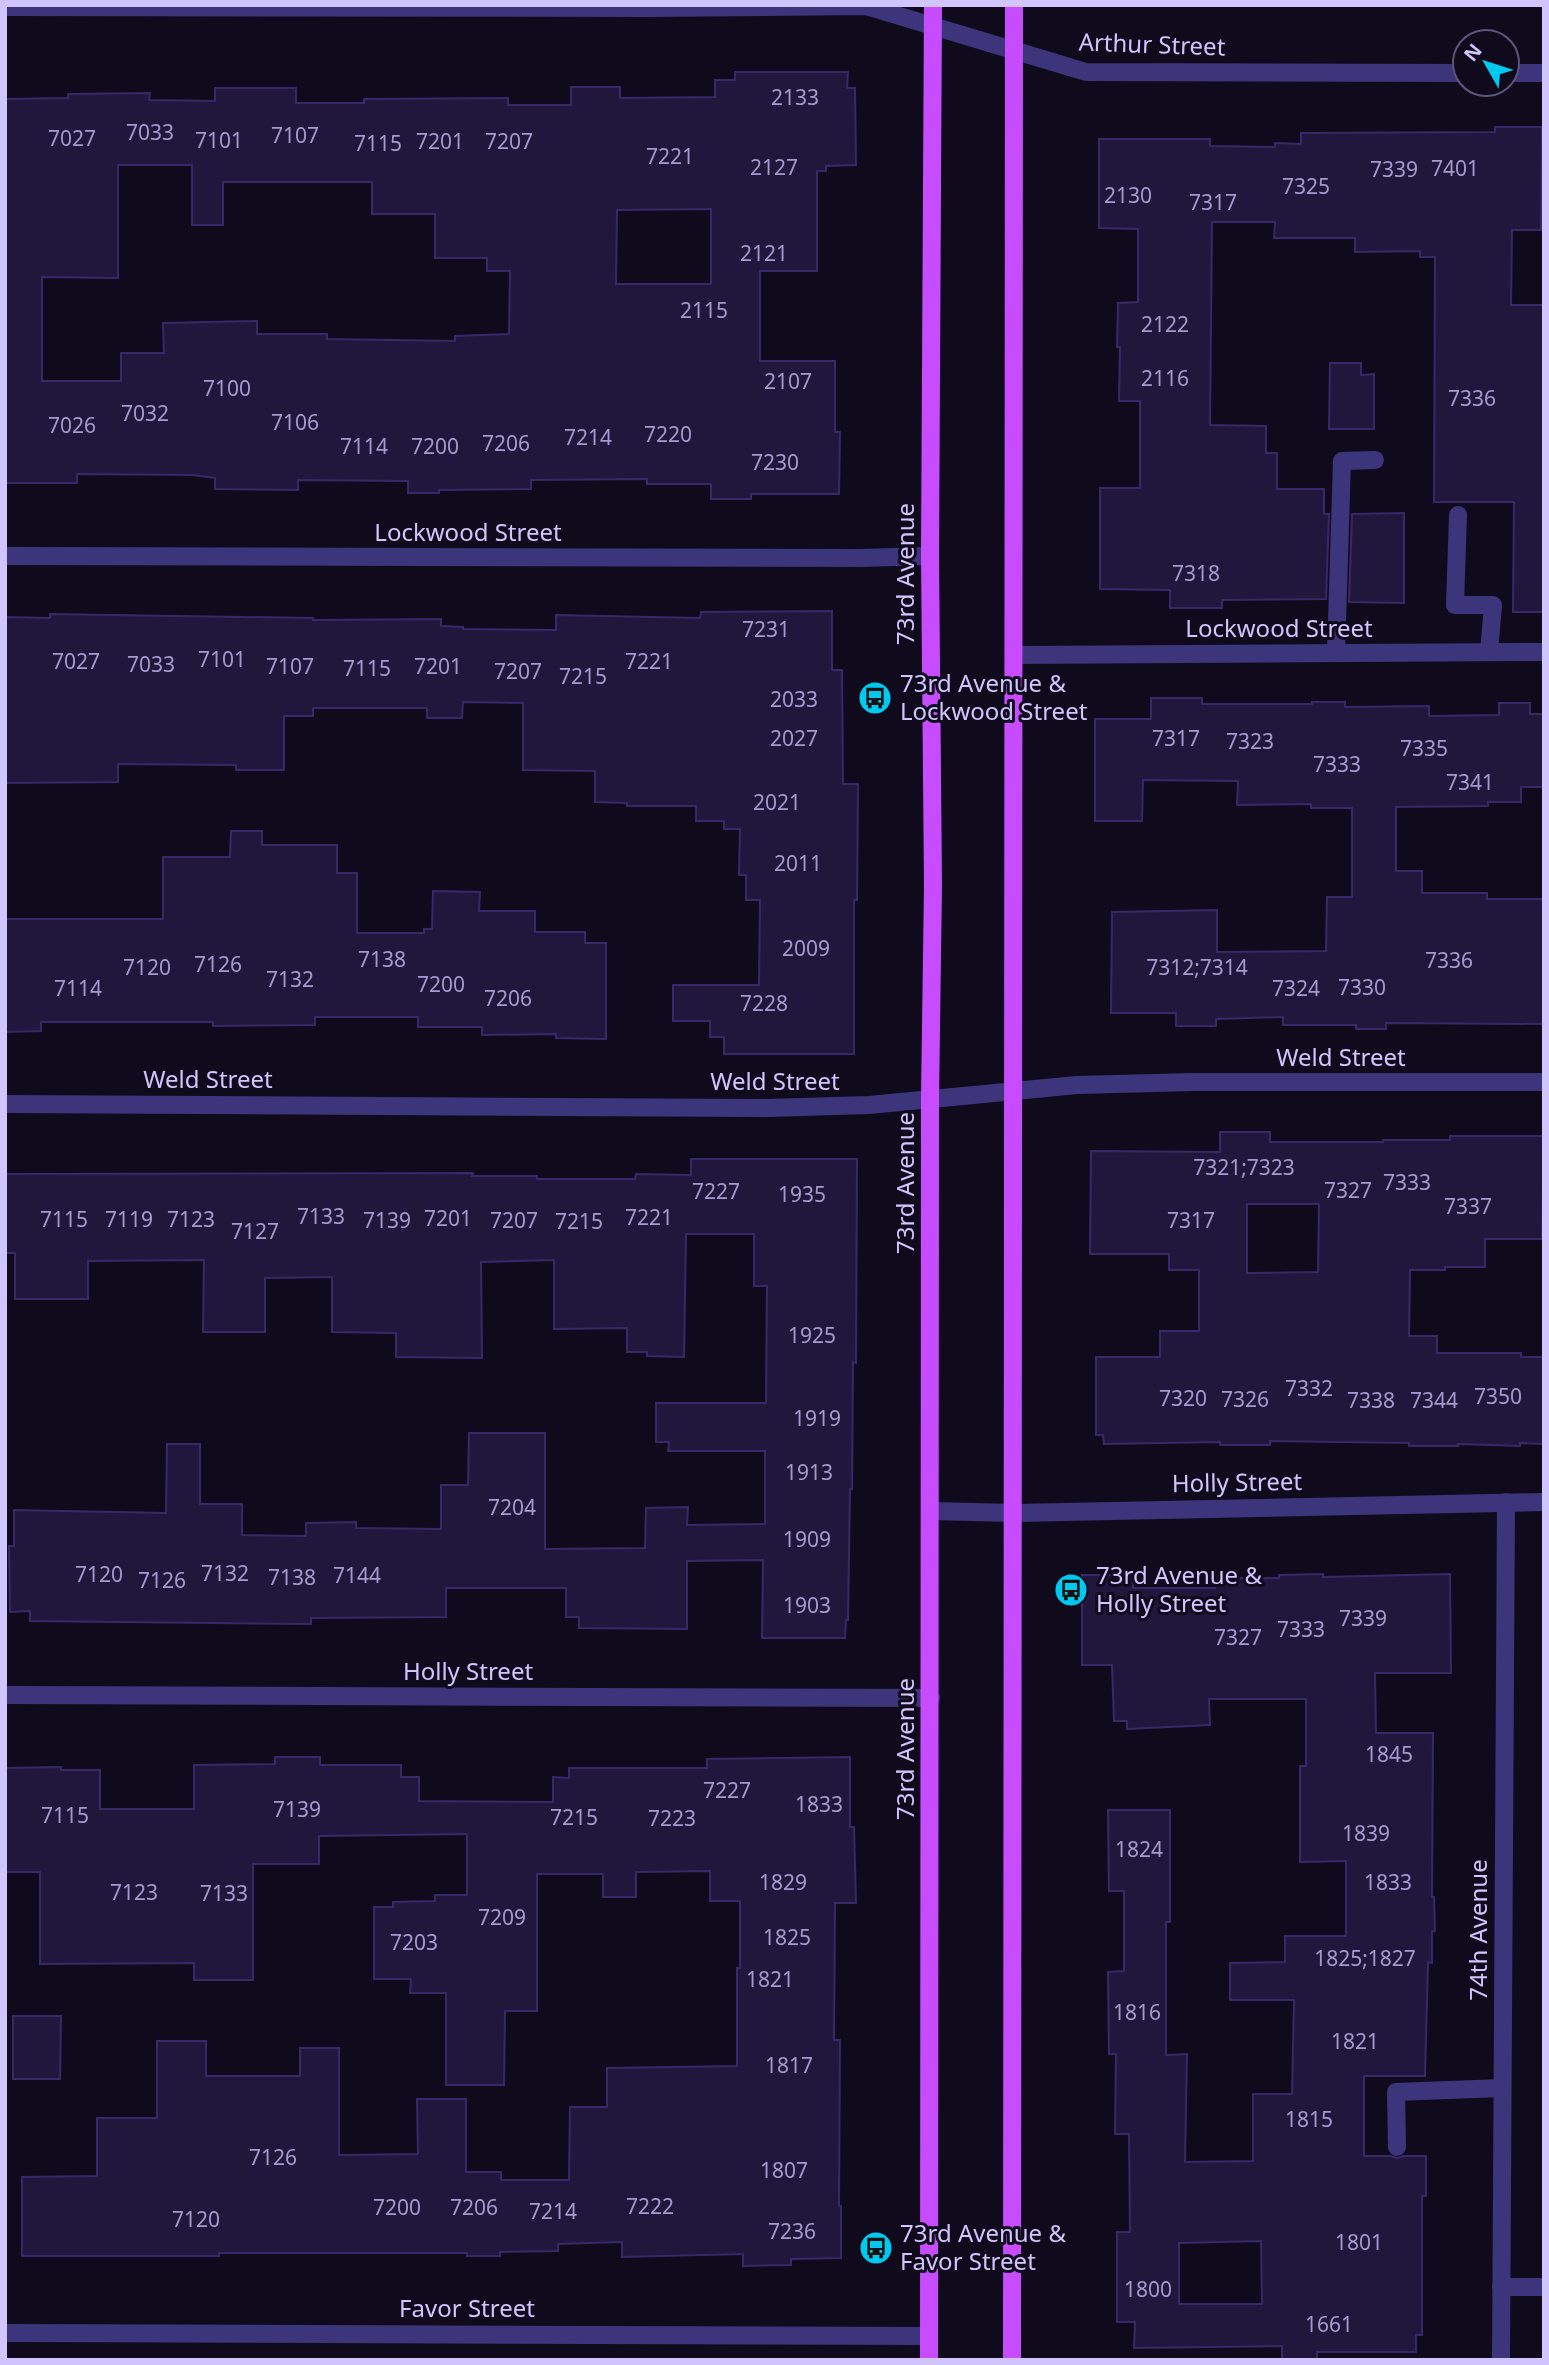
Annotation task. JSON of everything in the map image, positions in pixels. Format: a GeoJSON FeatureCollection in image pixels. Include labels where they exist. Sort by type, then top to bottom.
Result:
{"type":"FeatureCollection","features":[{"type":"Feature","properties":{"kind":"main road","name":"73rd Avenue"},"geometry":{"type":"LineString","coordinates":[[929,2360],[933,5]]}},
{"type":"Feature","properties":{"kind":"main road"},"geometry":{"type":"LineString","coordinates":[[1012,2360],[1014,5]]}},
{"type":"Feature","properties":{"kind":"street","name":"Arthur Street"},"geometry":{"type":"LineString","coordinates":[[5,7],[866,6],[1086,72],[1451,73]]}},
{"type":"Feature","properties":{"kind":"street"},"geometry":{"type":"LineString","coordinates":[[1521,73],[1544,73]]}},
{"type":"Feature","properties":{"kind":"street"},"geometry":{"type":"LineString","coordinates":[[1336,653],[1342,461],[1375,460]]}},
{"type":"Feature","properties":{"kind":"street"},"geometry":{"type":"LineString","coordinates":[[1458,515],[1455,605],[1493,605],[1489,652]]}},
{"type":"Feature","properties":{"kind":"street","name":"Lockwood Street"},"geometry":{"type":"LineString","coordinates":[[5,556],[930,556]]}},
{"type":"Feature","properties":{"kind":"street","name":"Lockwood Street"},"geometry":{"type":"LineString","coordinates":[[1014,655],[1544,652]]}},
{"type":"Feature","properties":{"kind":"street","name":"Weld Street"},"geometry":{"type":"LineString","coordinates":[[5,1104],[767,1108],[869,1105],[1077,1085],[1193,1082],[1544,1082]]}},
{"type":"Feature","properties":{"kind":"street","name":"74th Avenue"},"geometry":{"type":"LineString","coordinates":[[1501,2360],[1506,1502]]}},
{"type":"Feature","properties":{"kind":"street","name":"Holly Street"},"geometry":{"type":"LineString","coordinates":[[930,1511],[1014,1513],[1544,1502]]}},
{"type":"Feature","properties":{"kind":"street","name":"Holly Street"},"geometry":{"type":"LineString","coordinates":[[5,1695],[931,1698]]}},
{"type":"Feature","properties":{"kind":"street"},"geometry":{"type":"LineString","coordinates":[[1397,2147],[1396,2092],[1502,2088]]}},
{"type":"Feature","properties":{"kind":"street"},"geometry":{"type":"LineString","coordinates":[[1501,2287],[1544,2287]]}},
{"type":"Feature","properties":{"kind":"street","name":"Favor Street"},"geometry":{"type":"LineString","coordinates":[[5,2333],[929,2336]]}},
{"type":"Feature","properties":{"kind":"building"},"geometry":{"type":"Polygon","coordinates":[[[735,72],[848,72],[847,88],[855,88],[856,165],[826,166],[826,171],[817,171],[817,271],[760,271],[760,361],[835,361],[835,432],[840,432],[839,494],[751,494],[751,499],[711,499],[711,484],[647,484],[647,479],[531,480],[531,489],[439,490],[439,493],[408,493],[408,481],[298,480],[298,490],[215,489],[215,478],[192,475],[77,474],[77,483],[5,483],[5,99],[68,98],[68,94],[150,93],[149,100],[215,101],[215,88],[296,88],[296,103],[364,103],[364,99],[508,98],[508,105],[571,105],[571,87],[620,87],[620,98],[715,97],[715,80],[735,80],[735,72]],[[118,165],[118,278],[42,277],[42,381],[121,381],[121,353],[164,353],[163,323],[257,321],[257,334],[327,334],[327,339],[455,341],[455,336],[509,334],[510,271],[487,271],[487,258],[435,258],[435,214],[372,214],[372,182],[223,182],[223,225],[192,225],[192,165],[118,165]],[[711,209],[617,210],[616,284],[711,284],[711,209]]]}},
{"type":"Feature","properties":{"kind":"building"},"geometry":{"type":"Polygon","coordinates":[[[1495,127],[1542,127],[1541,230],[1512,230],[1511,305],[1544,305],[1544,612],[1513,612],[1514,502],[1434,502],[1435,257],[1420,257],[1420,251],[1355,252],[1355,238],[1274,238],[1275,222],[1212,222],[1210,425],[1266,426],[1266,453],[1277,453],[1277,489],[1324,489],[1324,514],[1329,514],[1326,599],[1222,600],[1222,608],[1170,608],[1170,590],[1100,589],[1100,488],[1140,488],[1140,401],[1119,401],[1120,347],[1117,347],[1118,303],[1138,302],[1138,229],[1099,228],[1099,139],[1210,139],[1210,146],[1275,147],[1275,143],[1301,144],[1301,133],[1495,132],[1495,127]]]}},
{"type":"Feature","properties":{"kind":"building"},"geometry":{"type":"Polygon","coordinates":[[[1330,363],[1361,363],[1361,375],[1374,374],[1374,429],[1329,429],[1330,363]]]}},
{"type":"Feature","properties":{"kind":"building"},"geometry":{"type":"Polygon","coordinates":[[[1404,513],[1404,603],[1349,602],[1352,514],[1404,513]]]}},
{"type":"Feature","properties":{"kind":"building"},"geometry":{"type":"Polygon","coordinates":[[[832,611],[832,670],[842,670],[843,784],[858,784],[857,900],[854,900],[854,1054],[724,1054],[724,1037],[710,1037],[710,1021],[673,1021],[673,985],[759,985],[760,900],[746,900],[746,875],[739,875],[740,829],[724,829],[724,821],[696,821],[696,806],[627,806],[627,803],[595,802],[595,771],[523,770],[523,703],[463,702],[462,718],[427,718],[427,708],[313,708],[313,716],[284,716],[284,770],[236,770],[236,765],[118,764],[118,782],[5,783],[5,617],[50,618],[50,614],[313,620],[441,619],[441,626],[463,629],[556,630],[556,615],[700,618],[701,612],[832,611]]]}},
{"type":"Feature","properties":{"kind":"building"},"geometry":{"type":"Polygon","coordinates":[[[1151,698],[1202,698],[1202,704],[1345,702],[1345,707],[1429,706],[1429,716],[1499,715],[1499,703],[1530,703],[1530,714],[1543,714],[1543,787],[1521,787],[1521,802],[1488,802],[1488,806],[1396,807],[1396,871],[1422,871],[1422,893],[1487,893],[1487,899],[1544,899],[1544,1024],[1386,1023],[1386,1029],[1356,1029],[1356,1025],[1283,1025],[1283,1017],[1216,1019],[1216,1026],[1176,1026],[1176,1013],[1111,1013],[1112,912],[1217,910],[1217,952],[1326,951],[1327,897],[1352,897],[1352,808],[1311,808],[1311,804],[1237,805],[1238,781],[1143,780],[1142,821],[1095,821],[1095,719],[1151,719],[1151,698]]]}},
{"type":"Feature","properties":{"kind":"building"},"geometry":{"type":"Polygon","coordinates":[[[231,831],[262,831],[262,845],[337,845],[337,873],[357,873],[357,933],[424,933],[424,929],[432,929],[433,891],[480,892],[479,911],[535,911],[535,932],[585,932],[585,943],[606,943],[606,1039],[556,1038],[556,1034],[482,1035],[482,1027],[418,1027],[418,1017],[315,1017],[315,1025],[213,1026],[213,1022],[41,1022],[41,1031],[5,1032],[5,919],[163,919],[163,857],[230,857],[231,831]]]}},
{"type":"Feature","properties":{"kind":"building"},"geometry":{"type":"Polygon","coordinates":[[[1220,1132],[1270,1132],[1270,1142],[1383,1142],[1450,1140],[1450,1136],[1544,1136],[1542,1239],[1485,1239],[1485,1267],[1410,1270],[1409,1336],[1437,1336],[1437,1353],[1521,1353],[1521,1357],[1544,1357],[1544,1444],[1409,1446],[1409,1443],[1270,1441],[1270,1445],[1220,1445],[1220,1442],[1104,1444],[1103,1435],[1096,1435],[1096,1357],[1160,1357],[1160,1331],[1199,1331],[1199,1270],[1169,1270],[1169,1254],[1090,1254],[1091,1151],[1220,1152],[1220,1132]],[[1247,1204],[1247,1273],[1318,1272],[1319,1204],[1247,1204]]]}},
{"type":"Feature","properties":{"kind":"building"},"geometry":{"type":"Polygon","coordinates":[[[691,1159],[857,1159],[856,1363],[853,1362],[852,1489],[848,1620],[845,1638],[762,1638],[763,1560],[687,1561],[687,1629],[579,1628],[579,1617],[566,1617],[566,1588],[446,1588],[446,1617],[311,1618],[311,1624],[30,1621],[30,1611],[10,1612],[9,1546],[14,1546],[14,1510],[166,1513],[167,1444],[200,1444],[200,1504],[242,1504],[242,1535],[306,1536],[306,1523],[356,1522],[356,1528],[441,1529],[441,1485],[468,1485],[469,1433],[545,1433],[545,1549],[645,1548],[646,1508],[688,1507],[687,1525],[765,1524],[765,1451],[668,1451],[669,1442],[656,1442],[656,1403],[766,1403],[767,1286],[754,1286],[754,1234],[686,1234],[684,1357],[647,1356],[647,1352],[627,1352],[627,1328],[554,1329],[554,1260],[481,1262],[482,1358],[396,1357],[396,1333],[332,1332],[332,1277],[265,1278],[265,1332],[203,1332],[204,1260],[88,1261],[88,1299],[15,1299],[15,1253],[5,1253],[5,1174],[473,1173],[472,1176],[537,1176],[537,1179],[635,1179],[636,1174],[691,1175],[691,1159]]]}},
{"type":"Feature","properties":{"kind":"building"},"geometry":{"type":"Polygon","coordinates":[[[1323,1574],[1323,1577],[1450,1574],[1451,1673],[1375,1673],[1376,1733],[1433,1733],[1432,1897],[1435,1931],[1432,1931],[1432,1963],[1428,1962],[1425,2076],[1364,2076],[1364,2156],[1426,2156],[1426,2196],[1422,2196],[1422,2335],[1416,2335],[1416,2352],[1317,2352],[1317,2360],[1282,2360],[1282,2346],[1134,2348],[1135,2322],[1117,2322],[1117,2232],[1130,2232],[1129,2134],[1115,2134],[1116,2054],[1109,2054],[1108,1972],[1124,1971],[1124,1891],[1109,1891],[1108,1810],[1170,1810],[1170,1922],[1166,1922],[1166,2055],[1187,2054],[1185,2162],[1253,2161],[1253,2094],[1292,2094],[1294,2000],[1230,2000],[1230,1963],[1285,1962],[1285,1936],[1346,1936],[1346,1861],[1300,1862],[1300,1766],[1306,1766],[1306,1699],[1209,1699],[1210,1725],[1127,1729],[1127,1721],[1114,1721],[1112,1665],[1082,1665],[1082,1575],[1133,1575],[1133,1588],[1215,1588],[1215,1578],[1279,1578],[1279,1575],[1323,1574]],[[1261,2241],[1179,2243],[1179,2304],[1262,2304],[1261,2241]]]}},
{"type":"Feature","properties":{"kind":"building"},"geometry":{"type":"Polygon","coordinates":[[[275,1757],[320,1757],[320,1765],[401,1765],[401,1777],[419,1777],[419,1801],[553,1802],[553,1777],[569,1778],[569,1768],[707,1768],[707,1759],[850,1757],[850,1827],[854,1827],[856,1903],[835,1903],[834,2040],[840,2040],[841,2258],[791,2259],[791,2265],[743,2266],[743,2254],[622,2257],[622,2242],[558,2244],[558,2251],[500,2252],[500,2256],[467,2256],[467,2253],[219,2253],[219,2256],[22,2256],[22,2177],[97,2176],[97,2118],[157,2118],[157,2041],[206,2041],[206,2076],[300,2076],[300,2048],[339,2048],[339,2155],[418,2154],[417,2099],[466,2099],[466,2172],[501,2172],[501,2180],[569,2180],[570,2107],[607,2107],[607,2068],[737,2066],[740,1901],[710,1901],[710,1871],[636,1872],[636,1897],[603,1897],[603,1874],[537,1874],[537,2011],[505,2011],[504,2085],[446,2085],[446,1993],[410,1993],[411,1979],[374,1979],[374,1907],[393,1907],[393,1902],[435,1901],[435,1895],[467,1895],[467,1834],[319,1836],[319,1864],[253,1864],[253,1980],[194,1980],[194,1963],[40,1964],[40,1872],[5,1872],[5,1768],[61,1767],[61,1770],[100,1770],[100,1809],[194,1809],[194,1765],[275,1764],[275,1757]]]}},
{"type":"Feature","properties":{"kind":"building"},"geometry":{"type":"Polygon","coordinates":[[[13,2016],[61,2016],[60,2079],[13,2079],[13,2016]]]}},
{"type":"Feature","properties":{"kind":"place","name":"73rd Avenue & Lockwood Street"},"geometry":{"type":"Point","coordinates":[875,698]}},
{"type":"Feature","properties":{"kind":"place","name":"73rd Avenue & Holly Street"},"geometry":{"type":"Point","coordinates":[1071,1590]}},
{"type":"Feature","properties":{"kind":"place","name":"73rd Avenue & Favor Street"},"geometry":{"type":"Point","coordinates":[876,2248]}}]}
